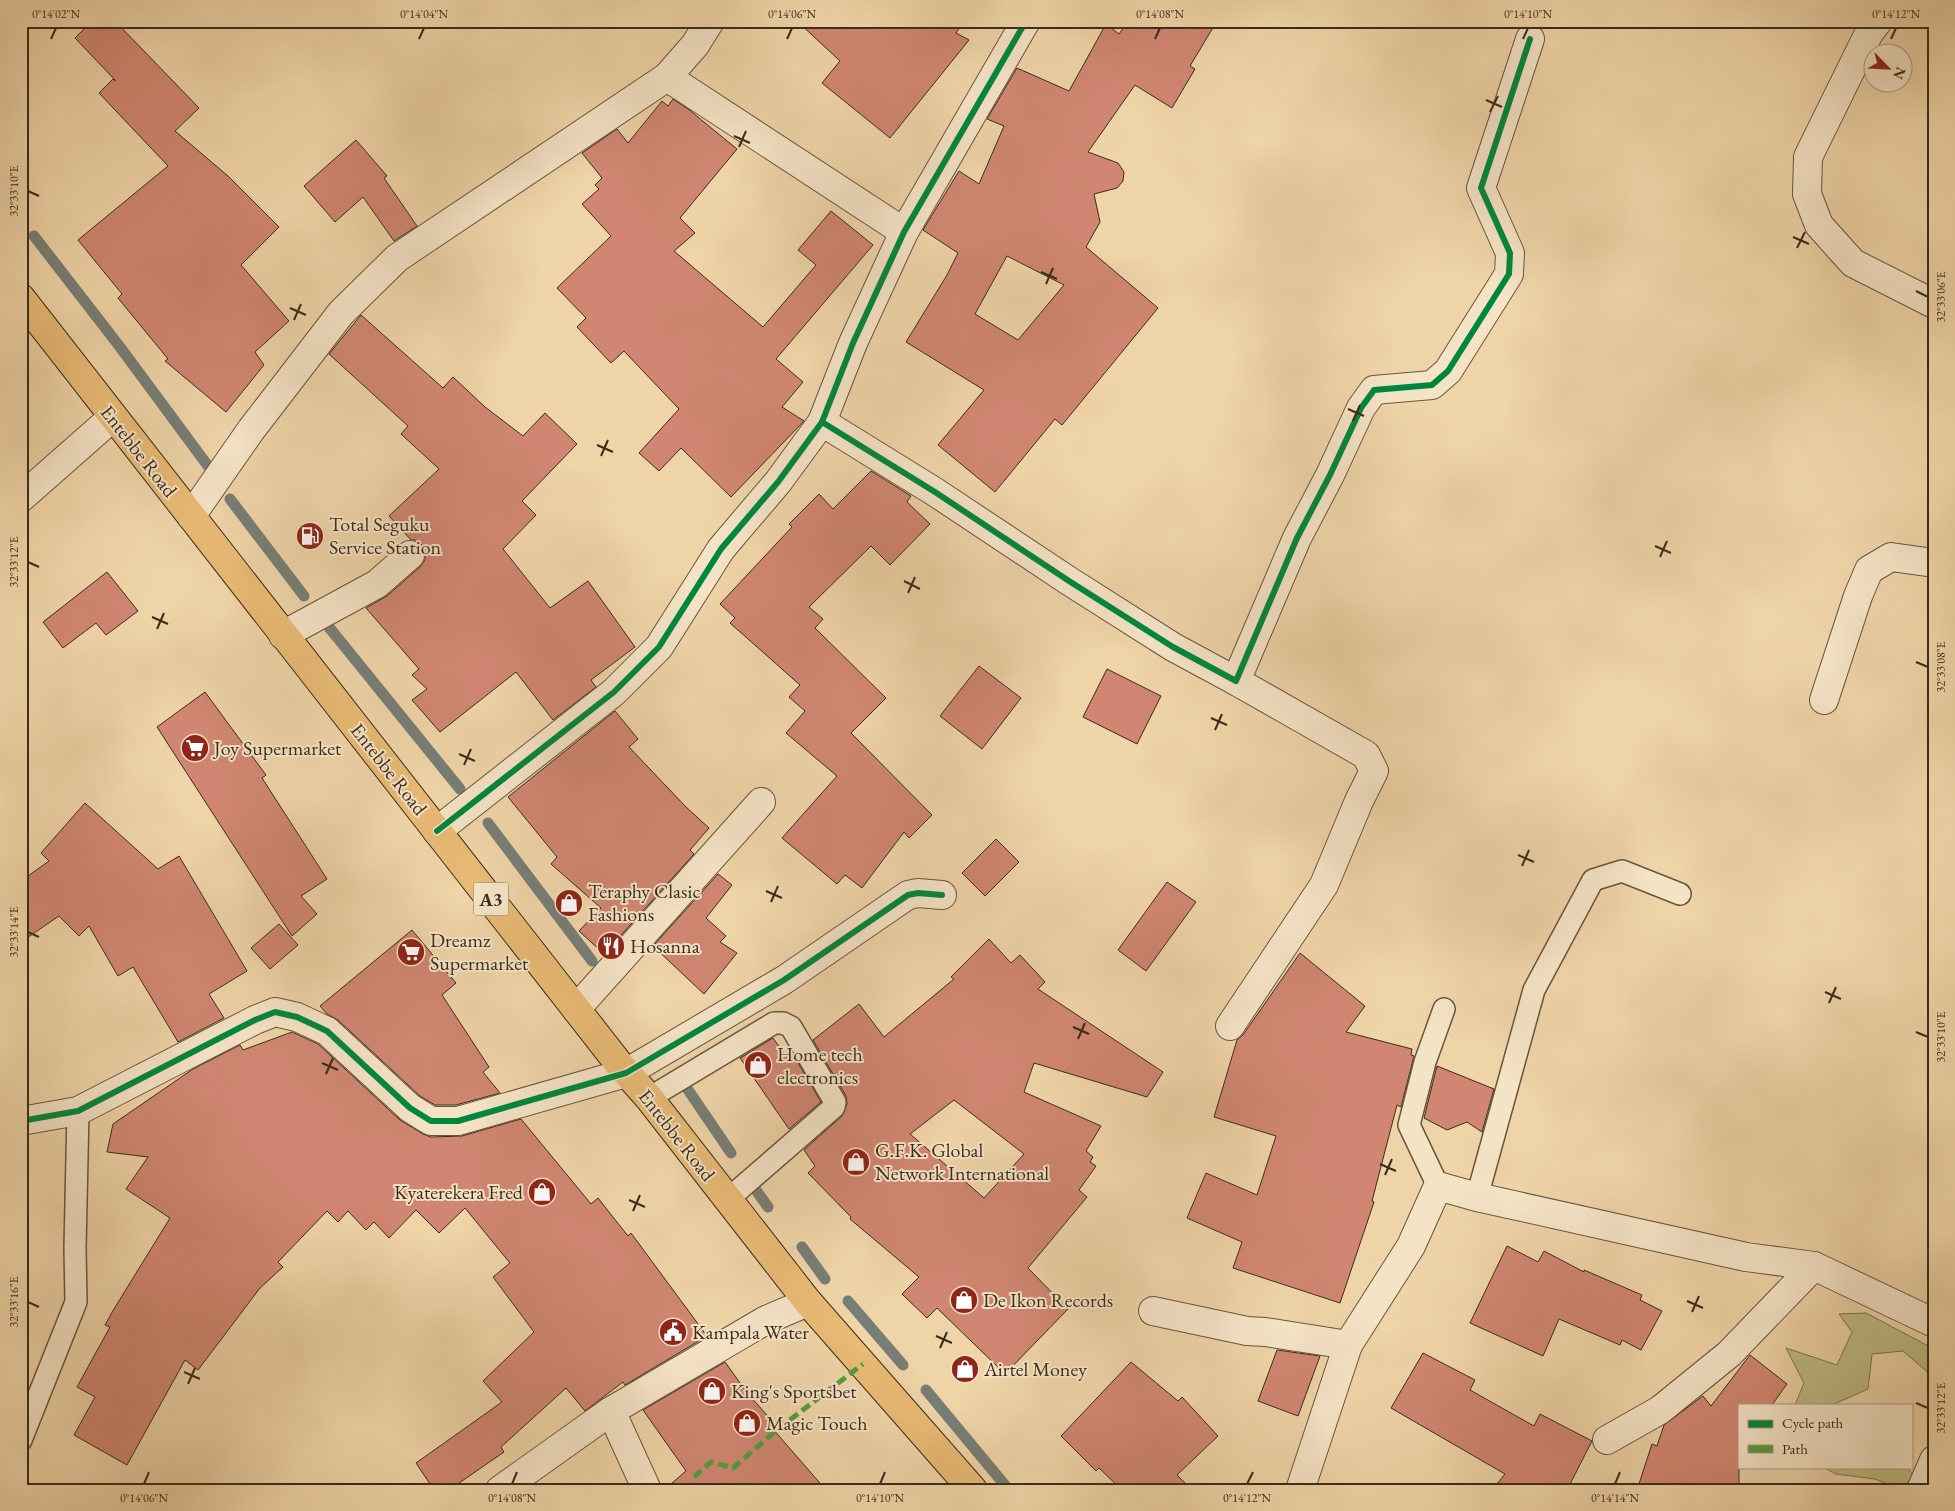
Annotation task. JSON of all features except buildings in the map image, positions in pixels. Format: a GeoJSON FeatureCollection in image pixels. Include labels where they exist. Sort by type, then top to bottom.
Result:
{"type":"FeatureCollection","features":[{"type":"Feature","properties":{"kind":"main road","name":"Entebbe Road"},"geometry":{"type":"LineString","coordinates":[[21,298],[626,1073],[649,1098],[808,1302],[973,1490]]}},
{"type":"Feature","properties":{"kind":"street"},"geometry":{"type":"LineString","coordinates":[[190,516],[251,430],[341,313],[397,258],[667,77],[695,45],[710,21]]}},
{"type":"Feature","properties":{"kind":"street"},"geometry":{"type":"LineString","coordinates":[[437,830],[614,692],[659,647],[722,549],[778,482],[822,422],[853,343],[904,232],[1026,21]]}},
{"type":"Feature","properties":{"kind":"street"},"geometry":{"type":"LineString","coordinates":[[1878,21],[1869,33],[1808,157],[1807,194],[1819,225],[1853,263],[1934,304]]}},
{"type":"Feature","properties":{"kind":"street"},"geometry":{"type":"LineString","coordinates":[[1236,682],[1297,538],[1330,475],[1361,408],[1374,390],[1432,386],[1448,371],[1509,274],[1510,253],[1481,188],[1530,38]]}},
{"type":"Feature","properties":{"kind":"street"},"geometry":{"type":"LineString","coordinates":[[667,77],[904,232]]}},
{"type":"Feature","properties":{"kind":"street"},"geometry":{"type":"LineString","coordinates":[[21,498],[113,417]]}},
{"type":"Feature","properties":{"kind":"street"},"geometry":{"type":"LineString","coordinates":[[822,422],[935,492],[1173,647],[1366,755],[1374,771],[1324,884],[1230,1026]]}},
{"type":"Feature","properties":{"kind":"street"},"geometry":{"type":"LineString","coordinates":[[283,635],[377,584],[410,555]]}},
{"type":"Feature","properties":{"kind":"street"},"geometry":{"type":"LineString","coordinates":[[1824,700],[1858,596],[1870,570],[1891,557],[1934,563]]}},
{"type":"Feature","properties":{"kind":"street"},"geometry":{"type":"LineString","coordinates":[[576,1009],[761,802]]}},
{"type":"Feature","properties":{"kind":"street"},"geometry":{"type":"LineString","coordinates":[[21,1121],[78,1111],[255,1020],[275,1012],[297,1017],[327,1031],[410,1108],[431,1121],[458,1121],[626,1073],[784,980],[908,895],[918,893],[942,895]]}},
{"type":"Feature","properties":{"kind":"street"},"geometry":{"type":"LineString","coordinates":[[1300,1490],[1348,1345],[1411,1246],[1438,1186],[1477,1197],[1746,1257],[1814,1266],[1934,1323]]}},
{"type":"Feature","properties":{"kind":"street"},"geometry":{"type":"LineString","coordinates":[[1606,1440],[1660,1410],[1729,1354],[1814,1266]]}},
{"type":"Feature","properties":{"kind":"street"},"geometry":{"type":"LineString","coordinates":[[500,1490],[611,1411],[766,1320],[808,1302]]}},
{"type":"Feature","properties":{"kind":"street"},"geometry":{"type":"LineString","coordinates":[[1153,1311],[1247,1331],[1266,1332],[1348,1345]]}},
{"type":"Feature","properties":{"kind":"street"},"geometry":{"type":"LineString","coordinates":[[611,1411],[647,1490]]}},
{"type":"Feature","properties":{"kind":"street"},"geometry":{"type":"LineString","coordinates":[[1921,1490],[1934,1460]]}},
{"type":"Feature","properties":{"kind":"lane"},"geometry":{"type":"LineString","coordinates":[[1477,1197],[1534,990],[1593,880],[1622,872],[1680,894]]}},
{"type":"Feature","properties":{"kind":"lane"},"geometry":{"type":"LineString","coordinates":[[1438,1186],[1409,1125],[1425,1062],[1444,1009]]}},
{"type":"Feature","properties":{"kind":"lane"},"geometry":{"type":"LineString","coordinates":[[649,1098],[774,1023],[783,1023],[791,1027],[835,1102],[834,1107],[727,1200]]}},
{"type":"Feature","properties":{"kind":"lane"},"geometry":{"type":"LineString","coordinates":[[21,1440],[76,1302],[75,1248],[78,1111]]}},
{"type":"Feature","properties":{"kind":"shaded area"},"geometry":{"type":"Polygon","coordinates":[[[1866,1313],[1934,1349],[1934,1397],[1932,1397],[1931,1375],[1903,1351],[1872,1354],[1868,1389],[1834,1404],[1795,1404],[1804,1383],[1786,1348],[1837,1365],[1852,1332],[1839,1314],[1866,1313]]]}},
{"type":"Feature","properties":{"kind":"shaded area"},"geometry":{"type":"Polygon","coordinates":[[[1825,1468],[1907,1468],[1913,1474],[1903,1490],[1875,1479],[1836,1474],[1825,1468]]]}},
{"type":"Feature","properties":{"kind":"waterway"},"geometry":{"type":"LineString","coordinates":[[34,236],[120,347],[208,466]]}},
{"type":"Feature","properties":{"kind":"waterway"},"geometry":{"type":"LineString","coordinates":[[230,499],[304,596]]}},
{"type":"Feature","properties":{"kind":"waterway"},"geometry":{"type":"LineString","coordinates":[[328,626],[460,789]]}},
{"type":"Feature","properties":{"kind":"waterway"},"geometry":{"type":"LineString","coordinates":[[488,823],[592,961]]}},
{"type":"Feature","properties":{"kind":"waterway"},"geometry":{"type":"LineString","coordinates":[[680,1078],[731,1153]]}},
{"type":"Feature","properties":{"kind":"waterway"},"geometry":{"type":"LineString","coordinates":[[748,1179],[768,1207]]}},
{"type":"Feature","properties":{"kind":"waterway"},"geometry":{"type":"LineString","coordinates":[[802,1247],[825,1279]]}},
{"type":"Feature","properties":{"kind":"waterway"},"geometry":{"type":"LineString","coordinates":[[848,1301],[903,1365]]}},
{"type":"Feature","properties":{"kind":"waterway"},"geometry":{"type":"LineString","coordinates":[[926,1390],[1009,1490]]}},
{"type":"Feature","properties":{"kind":"marked path"},"geometry":{"type":"LineString","coordinates":[[694,1477],[711,1462],[733,1468],[778,1429],[863,1364]]}},
{"type":"Feature","properties":{"kind":"cycle path"},"geometry":{"type":"LineString","coordinates":[[437,831],[614,692],[659,647],[721,549],[778,482],[822,422],[853,343],[904,232],[1026,21]]}},
{"type":"Feature","properties":{"kind":"cycle path"},"geometry":{"type":"LineString","coordinates":[[822,422],[935,492],[1173,647],[1236,681],[1297,538],[1330,475],[1361,408],[1374,390],[1432,385],[1448,371],[1509,274],[1510,253],[1481,188],[1530,39]]}},
{"type":"Feature","properties":{"kind":"cycle path"},"geometry":{"type":"LineString","coordinates":[[21,1121],[78,1111],[255,1020],[275,1012],[297,1017],[327,1031],[410,1108],[431,1121],[458,1121],[626,1073],[784,980],[908,895],[918,893],[942,895]]}},
{"type":"Feature","properties":{"kind":"place","name":"Total Seguku Service Station"},"geometry":{"type":"Point","coordinates":[310,536]}},
{"type":"Feature","properties":{"kind":"place","name":"Joy Supermarket"},"geometry":{"type":"Point","coordinates":[195,748]}},
{"type":"Feature","properties":{"kind":"place","name":"Teraphy Clasic Fashions"},"geometry":{"type":"Point","coordinates":[569,903]}},
{"type":"Feature","properties":{"kind":"place","name":"Hosanna"},"geometry":{"type":"Point","coordinates":[611,946]}},
{"type":"Feature","properties":{"kind":"place","name":"Dreamz Supermarket"},"geometry":{"type":"Point","coordinates":[411,952]}},
{"type":"Feature","properties":{"kind":"place","name":"Home tech electronics"},"geometry":{"type":"Point","coordinates":[758,1065]}},
{"type":"Feature","properties":{"kind":"place","name":"G.F.K. Global Network International"},"geometry":{"type":"Point","coordinates":[856,1162]}},
{"type":"Feature","properties":{"kind":"place","name":"Kyaterekera Fred"},"geometry":{"type":"Point","coordinates":[542,1192]}},
{"type":"Feature","properties":{"kind":"place","name":"De Ikon Records"},"geometry":{"type":"Point","coordinates":[964,1300]}},
{"type":"Feature","properties":{"kind":"place","name":"Kampala Water"},"geometry":{"type":"Point","coordinates":[673,1332]}},
{"type":"Feature","properties":{"kind":"place","name":"Airtel Money"},"geometry":{"type":"Point","coordinates":[965,1369]}},
{"type":"Feature","properties":{"kind":"place","name":"King's Sportsbet"},"geometry":{"type":"Point","coordinates":[712,1391]}},
{"type":"Feature","properties":{"kind":"place","name":"Magic Touch"},"geometry":{"type":"Point","coordinates":[747,1423]}}]}
